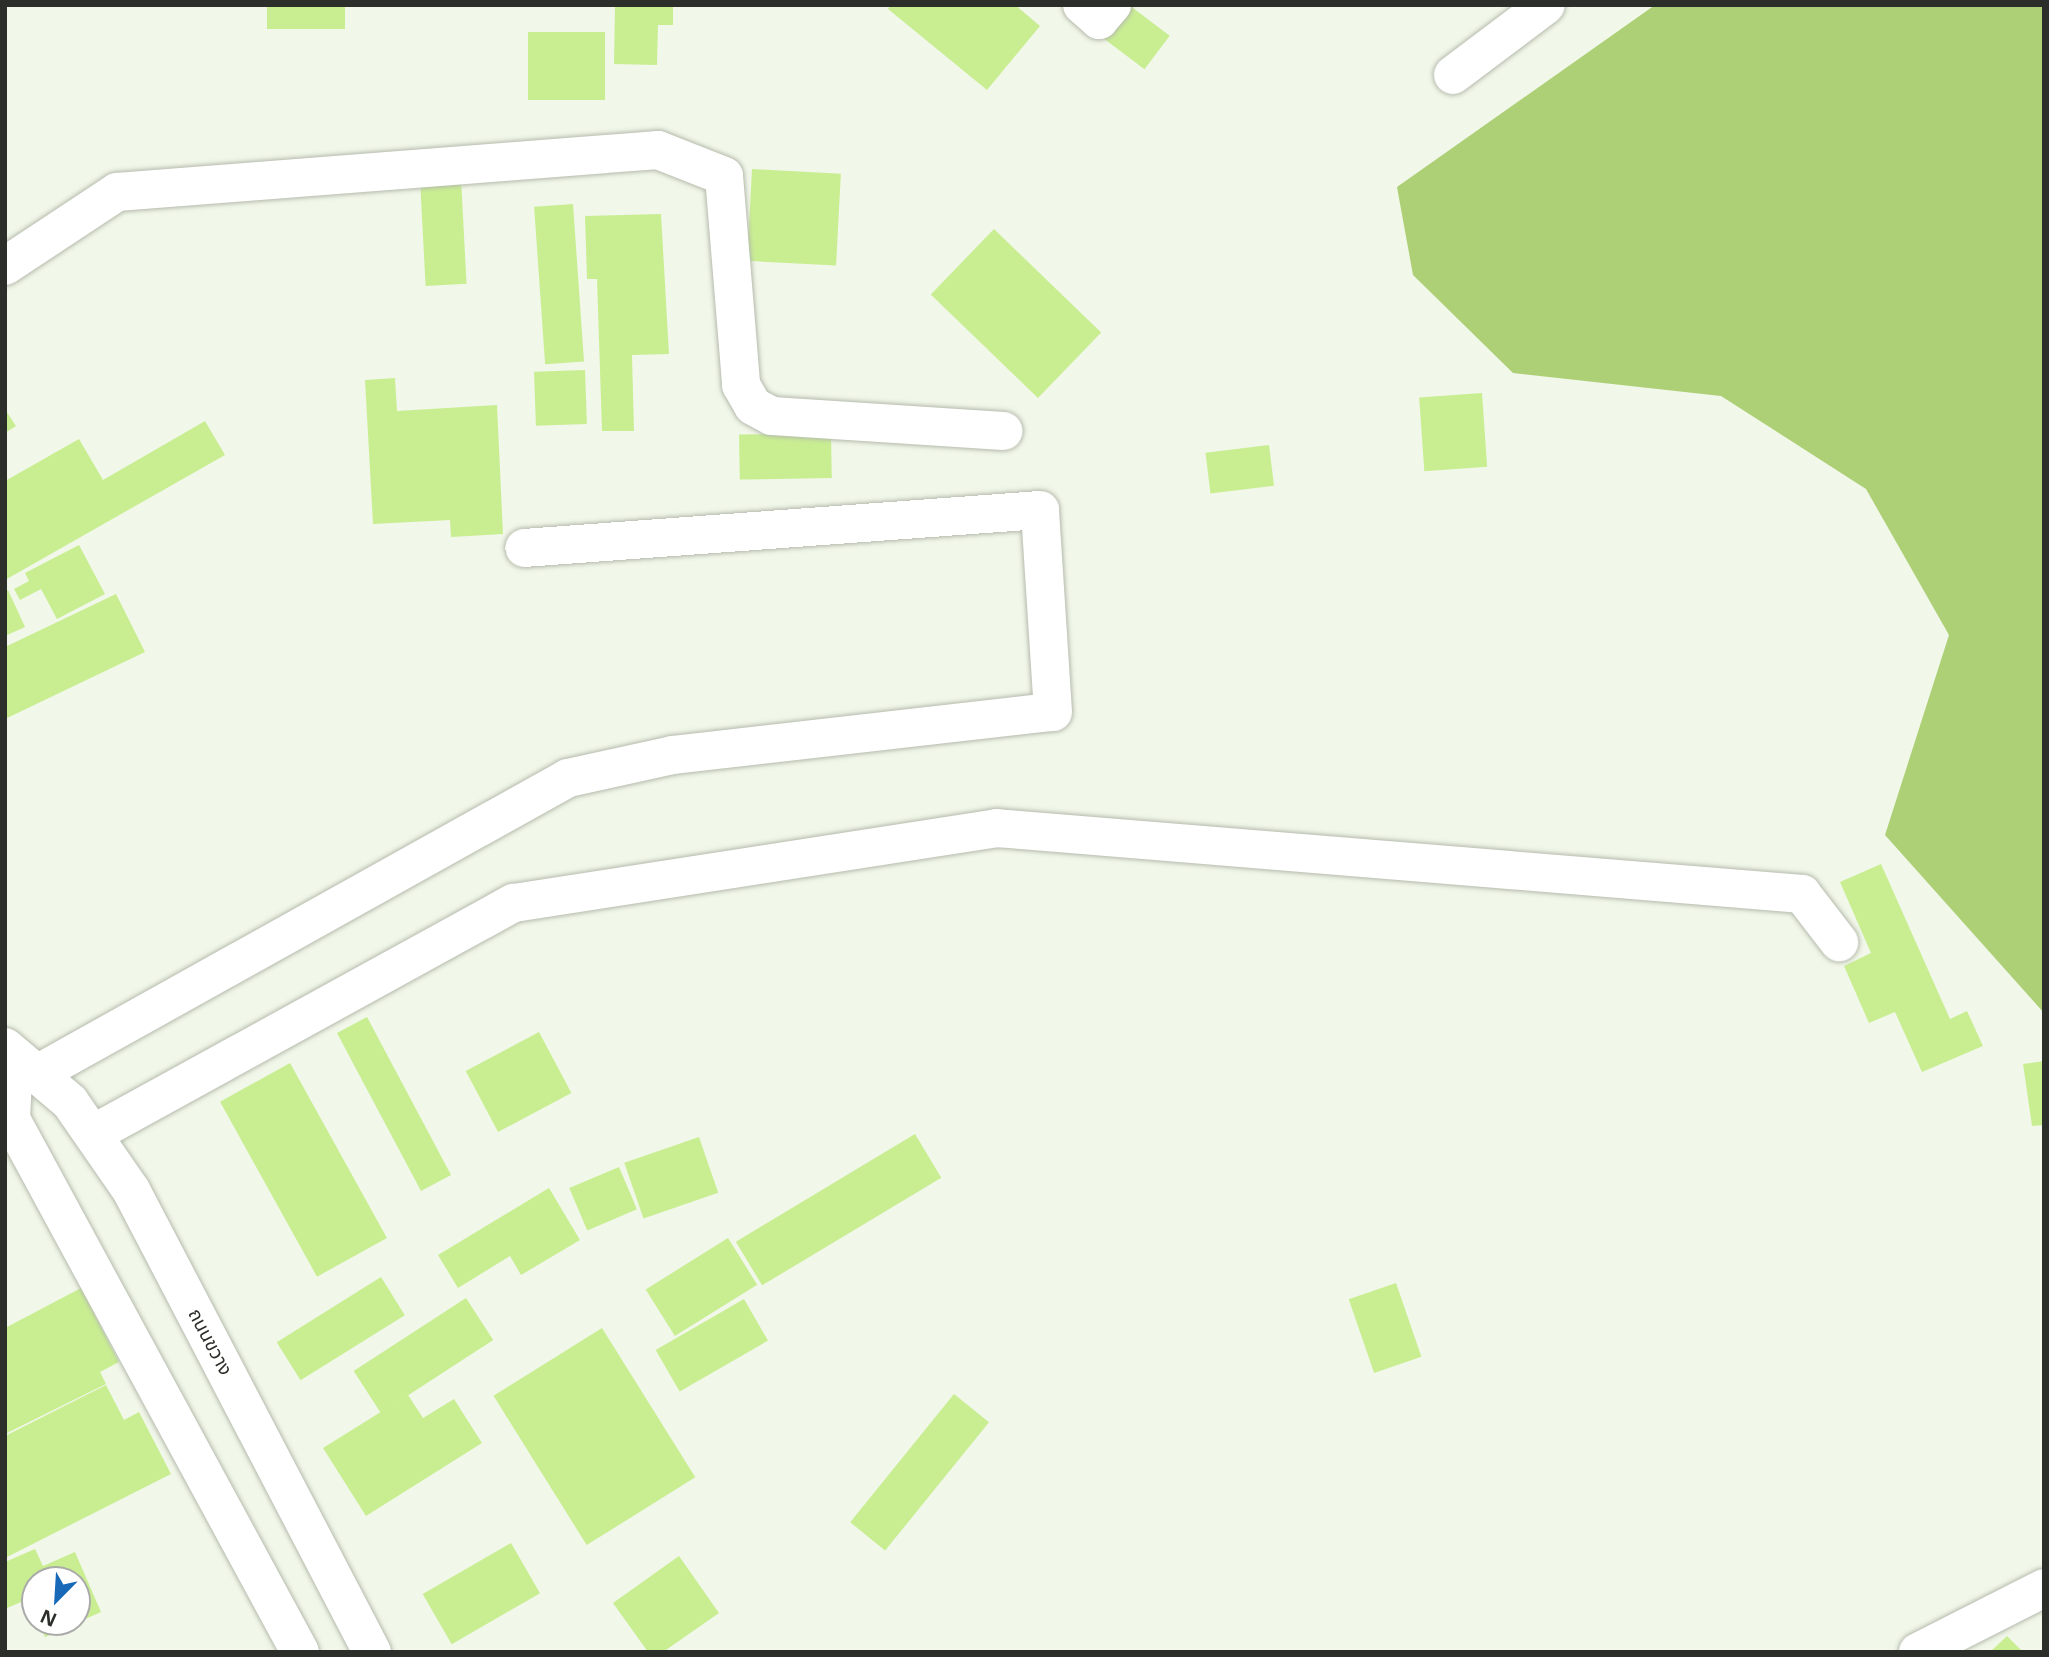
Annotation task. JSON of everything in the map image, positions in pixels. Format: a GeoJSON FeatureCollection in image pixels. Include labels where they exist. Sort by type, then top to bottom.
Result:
{"type":"FeatureCollection","features":[{"type":"Feature","properties":{"kind":"street"},"geometry":{"type":"LineString","coordinates":[[1082,5],[1100,20],[1112,5]]}},
{"type":"Feature","properties":{"kind":"street"},"geometry":{"type":"LineString","coordinates":[[1452,75],[1546,5]]}},
{"type":"Feature","properties":{"kind":"street"},"geometry":{"type":"LineString","coordinates":[[5,266],[117,192],[658,150],[724,176],[741,385],[753,406],[772,416],[1003,431]]}},
{"type":"Feature","properties":{"kind":"street"},"geometry":{"type":"LineString","coordinates":[[300,1652],[11,1119],[15,1061],[568,778],[673,755],[1053,712],[1040,510],[524,548]]}},
{"type":"Feature","properties":{"kind":"street"},"geometry":{"type":"LineString","coordinates":[[93,1134],[514,903],[996,828],[1802,894],[1839,942]]}},
{"type":"Feature","properties":{"kind":"street","name":"ถนนขวาง"},"geometry":{"type":"LineString","coordinates":[[15,1061],[70,1102],[131,1190],[372,1652]]}},
{"type":"Feature","properties":{"kind":"street"},"geometry":{"type":"LineString","coordinates":[[1918,1652],[2044,1588]]}},
{"type":"Feature","properties":{"kind":"green space"},"geometry":{"type":"Polygon","coordinates":[[[1655,5],[2044,5],[2044,1013],[1885,835],[1949,635],[1866,489],[1721,396],[1513,373],[1413,275],[1397,187],[1655,5]]]}},
{"type":"Feature","properties":{"kind":"building"},"geometry":{"type":"Polygon","coordinates":[[[267,5],[345,5],[345,29],[267,29],[267,5]]]}},
{"type":"Feature","properties":{"kind":"building"},"geometry":{"type":"Polygon","coordinates":[[[615,5],[673,5],[673,25],[658,25],[657,65],[614,64],[615,5]]]}},
{"type":"Feature","properties":{"kind":"building"},"geometry":{"type":"Polygon","coordinates":[[[891,5],[1015,5],[1040,26],[987,90],[888,9],[891,5]]]}},
{"type":"Feature","properties":{"kind":"building"},"geometry":{"type":"Polygon","coordinates":[[[1129,5],[1170,36],[1144,69],[1104,39],[1129,5]]]}},
{"type":"Feature","properties":{"kind":"building"},"geometry":{"type":"Polygon","coordinates":[[[528,32],[605,32],[605,100],[528,100],[528,32]]]}},
{"type":"Feature","properties":{"kind":"building"},"geometry":{"type":"Polygon","coordinates":[[[752,169],[841,174],[836,266],[747,261],[752,169]]]}},
{"type":"Feature","properties":{"kind":"building"},"geometry":{"type":"Polygon","coordinates":[[[461,178],[467,284],[426,286],[420,180],[461,178]]]}},
{"type":"Feature","properties":{"kind":"building"},"geometry":{"type":"Polygon","coordinates":[[[573,204],[584,362],[545,364],[534,207],[573,204]]]}},
{"type":"Feature","properties":{"kind":"building"},"geometry":{"type":"Polygon","coordinates":[[[661,214],[669,354],[632,355],[634,431],[602,431],[597,279],[587,279],[585,216],[661,214]]]}},
{"type":"Feature","properties":{"kind":"building"},"geometry":{"type":"Polygon","coordinates":[[[994,229],[1101,333],[1038,398],[931,294],[994,229]]]}},
{"type":"Feature","properties":{"kind":"building"},"geometry":{"type":"Polygon","coordinates":[[[585,370],[587,424],[536,426],[534,372],[585,370]]]}},
{"type":"Feature","properties":{"kind":"building"},"geometry":{"type":"Polygon","coordinates":[[[395,378],[397,411],[497,405],[503,534],[451,537],[450,520],[373,524],[365,380],[395,378]]]}},
{"type":"Feature","properties":{"kind":"building"},"geometry":{"type":"Polygon","coordinates":[[[1482,393],[1487,467],[1424,471],[1419,397],[1482,393]]]}},
{"type":"Feature","properties":{"kind":"building"},"geometry":{"type":"Polygon","coordinates":[[[5,409],[16,426],[5,433],[5,409]]]}},
{"type":"Feature","properties":{"kind":"building"},"geometry":{"type":"Polygon","coordinates":[[[205,421],[225,455],[5,580],[5,481],[79,439],[103,480],[205,421]]]}},
{"type":"Feature","properties":{"kind":"building"},"geometry":{"type":"Polygon","coordinates":[[[831,433],[832,478],[740,480],[739,435],[831,433]]]}},
{"type":"Feature","properties":{"kind":"building"},"geometry":{"type":"Polygon","coordinates":[[[1269,445],[1274,486],[1210,493],[1205,453],[1269,445]]]}},
{"type":"Feature","properties":{"kind":"building"},"geometry":{"type":"Polygon","coordinates":[[[79,545],[105,594],[57,619],[41,589],[20,600],[14,589],[29,581],[25,573],[79,545]]]}},
{"type":"Feature","properties":{"kind":"building"},"geometry":{"type":"Polygon","coordinates":[[[8,590],[25,627],[5,636],[5,592],[8,590]]]}},
{"type":"Feature","properties":{"kind":"building"},"geometry":{"type":"Polygon","coordinates":[[[116,594],[145,652],[5,719],[5,647],[116,594]]]}},
{"type":"Feature","properties":{"kind":"building"},"geometry":{"type":"Polygon","coordinates":[[[1881,864],[1950,1019],[1967,1011],[1983,1046],[1922,1072],[1895,1012],[1869,1023],[1844,966],[1871,953],[1840,882],[1881,864]]]}},
{"type":"Feature","properties":{"kind":"building"},"geometry":{"type":"Polygon","coordinates":[[[367,1017],[451,1175],[421,1191],[337,1033],[367,1017]]]}},
{"type":"Feature","properties":{"kind":"building"},"geometry":{"type":"Polygon","coordinates":[[[539,1032],[571,1093],[498,1132],[466,1071],[539,1032]]]}},
{"type":"Feature","properties":{"kind":"building"},"geometry":{"type":"Polygon","coordinates":[[[2044,1061],[2044,1125],[2032,1126],[2023,1064],[2044,1061]]]}},
{"type":"Feature","properties":{"kind":"building"},"geometry":{"type":"Polygon","coordinates":[[[290,1063],[387,1238],[317,1277],[220,1102],[290,1063]]]}},
{"type":"Feature","properties":{"kind":"building"},"geometry":{"type":"Polygon","coordinates":[[[915,1134],[941,1178],[762,1285],[736,1242],[915,1134]]]}},
{"type":"Feature","properties":{"kind":"building"},"geometry":{"type":"Polygon","coordinates":[[[699,1137],[718,1193],[644,1219],[624,1163],[699,1137]]]}},
{"type":"Feature","properties":{"kind":"building"},"geometry":{"type":"Polygon","coordinates":[[[619,1167],[637,1209],[587,1230],[569,1188],[619,1167]]]}},
{"type":"Feature","properties":{"kind":"building"},"geometry":{"type":"Polygon","coordinates":[[[549,1188],[580,1240],[521,1275],[510,1256],[458,1288],[438,1255],[549,1188]]]}},
{"type":"Feature","properties":{"kind":"building"},"geometry":{"type":"Polygon","coordinates":[[[728,1238],[757,1285],[675,1336],[646,1289],[728,1238]]]}},
{"type":"Feature","properties":{"kind":"building"},"geometry":{"type":"Polygon","coordinates":[[[381,1277],[405,1315],[301,1380],[277,1342],[381,1277]]]}},
{"type":"Feature","properties":{"kind":"building"},"geometry":{"type":"Polygon","coordinates":[[[1396,1283],[1421,1357],[1374,1373],[1349,1299],[1396,1283]]]}},
{"type":"Feature","properties":{"kind":"building"},"geometry":{"type":"Polygon","coordinates":[[[81,1288],[119,1362],[100,1372],[106,1384],[5,1434],[5,1328],[81,1288]]]}},
{"type":"Feature","properties":{"kind":"building"},"geometry":{"type":"Polygon","coordinates":[[[466,1298],[493,1340],[381,1413],[354,1371],[466,1298]]]}},
{"type":"Feature","properties":{"kind":"building"},"geometry":{"type":"Polygon","coordinates":[[[744,1299],[768,1341],[680,1392],[656,1350],[744,1299]]]}},
{"type":"Feature","properties":{"kind":"building"},"geometry":{"type":"Polygon","coordinates":[[[602,1328],[695,1477],[587,1545],[493,1396],[602,1328]]]}},
{"type":"Feature","properties":{"kind":"building"},"geometry":{"type":"Polygon","coordinates":[[[106,1385],[124,1420],[139,1412],[171,1474],[5,1558],[5,1436],[106,1385]]]}},
{"type":"Feature","properties":{"kind":"building"},"geometry":{"type":"Polygon","coordinates":[[[954,1394],[989,1422],[885,1551],[850,1522],[954,1394]]]}},
{"type":"Feature","properties":{"kind":"building"},"geometry":{"type":"Polygon","coordinates":[[[408,1395],[423,1418],[454,1399],[482,1443],[366,1516],[323,1448],[408,1395]]]}},
{"type":"Feature","properties":{"kind":"building"},"geometry":{"type":"Polygon","coordinates":[[[511,1543],[540,1593],[452,1644],[423,1594],[511,1543]]]}},
{"type":"Feature","properties":{"kind":"building"},"geometry":{"type":"Polygon","coordinates":[[[35,1549],[43,1566],[21,1566],[21,1602],[7,1608],[5,1562],[35,1549]]]}},
{"type":"Feature","properties":{"kind":"building"},"geometry":{"type":"Polygon","coordinates":[[[75,1552],[81,1566],[43,1566],[75,1552]]]}},
{"type":"Feature","properties":{"kind":"building"},"geometry":{"type":"Polygon","coordinates":[[[679,1556],[719,1613],[663,1652],[648,1652],[613,1603],[679,1556]]]}},
{"type":"Feature","properties":{"kind":"building"},"geometry":{"type":"Polygon","coordinates":[[[91,1589],[101,1612],[91,1616],[91,1589]]]}},
{"type":"Feature","properties":{"kind":"building"},"geometry":{"type":"Polygon","coordinates":[[[2007,1636],[2023,1652],[1990,1652],[2007,1636]]]}}]}
